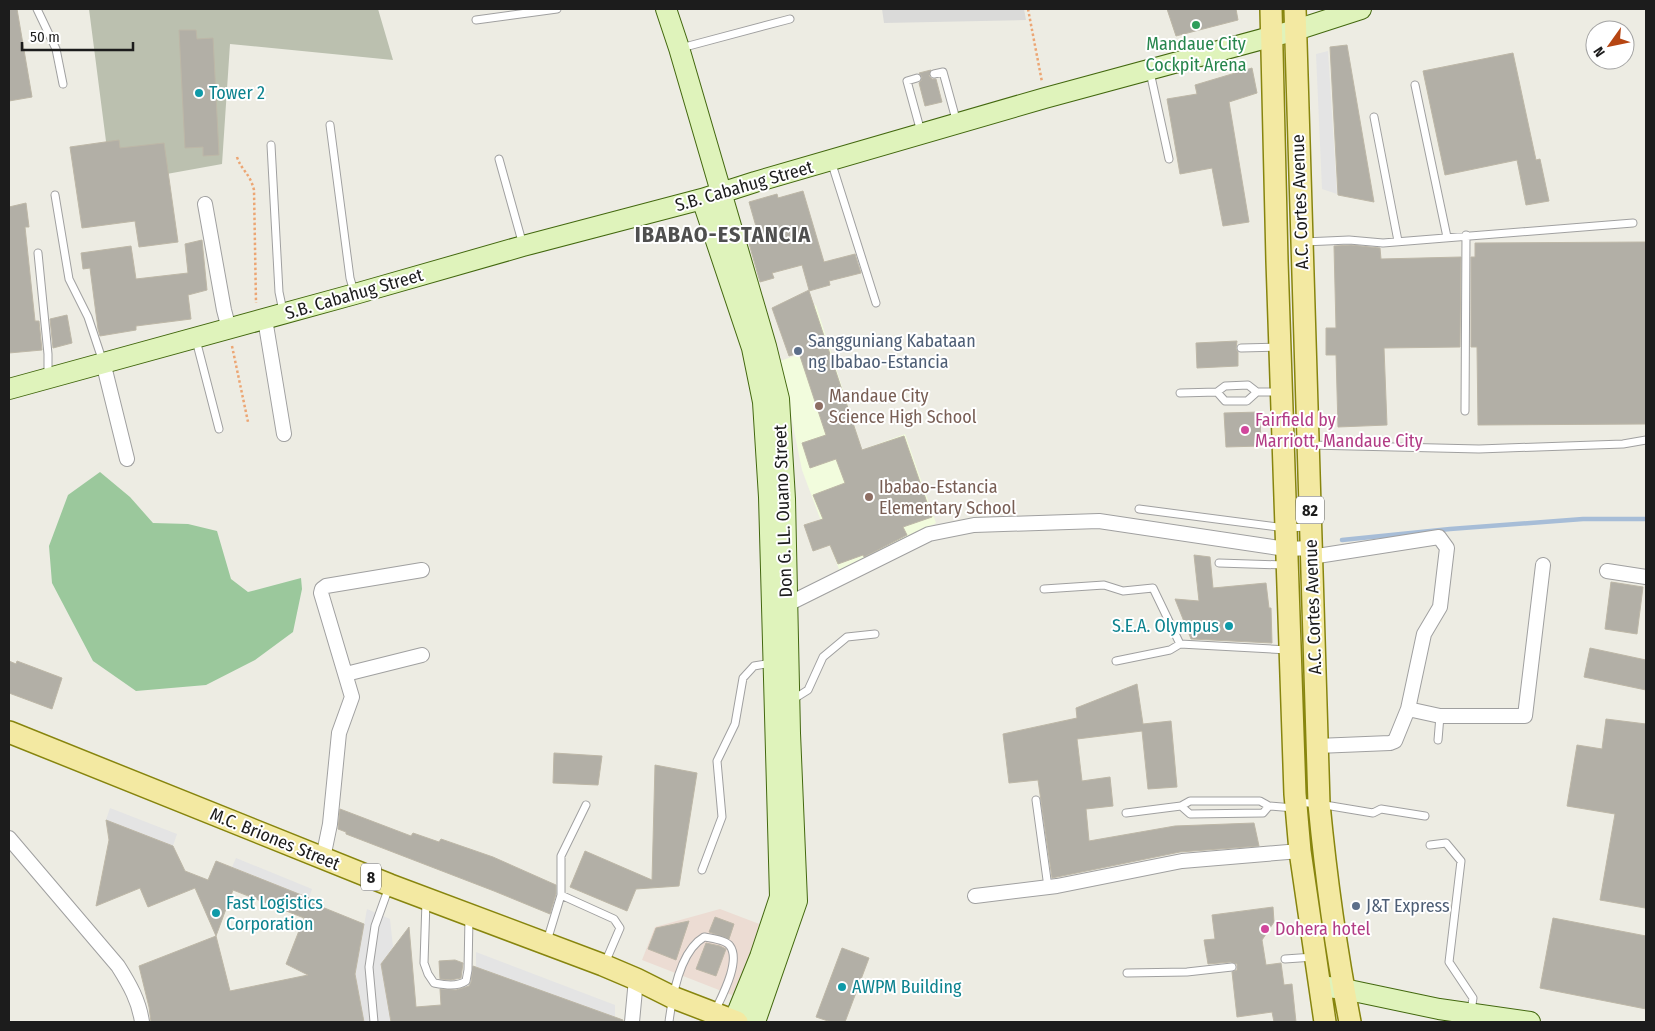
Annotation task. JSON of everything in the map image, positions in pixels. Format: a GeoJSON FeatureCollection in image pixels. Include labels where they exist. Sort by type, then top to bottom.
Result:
{"type":"FeatureCollection","features":[{"type":"Feature","properties":{"kind":"main road","name":"A.C. Cortes Avenue"},"geometry":{"type":"LineString","coordinates":[[1271,9],[1285,528],[1296,805],[1300,851],[1325,1022]]}},
{"type":"Feature","properties":{"kind":"main road","name":"A.C. Cortes Avenue"},"geometry":{"type":"LineString","coordinates":[[1295,9],[1319,804],[1324,854],[1350,1022]]}},
{"type":"Feature","properties":{"kind":"main road"},"geometry":{"type":"LineString","coordinates":[[1277,262],[1302,252]]}},
{"type":"Feature","properties":{"kind":"main road","name":"M.C. Briones Street"},"geometry":{"type":"LineString","coordinates":[[9,732],[390,885],[604,965],[731,1020]]}},
{"type":"Feature","properties":{"kind":"street","name":"Don G. LL. Ouano Street"},"geometry":{"type":"LineString","coordinates":[[666,9],[721,193],[759,347],[763,402],[786,606],[790,702],[783,734]]}},
{"type":"Feature","properties":{"kind":"street","name":"S.B. Cabahug Street"},"geometry":{"type":"LineString","coordinates":[[9,389],[229,329],[268,313],[355,294],[523,246],[702,199],[1045,98],[1296,30],[1361,9]]}},
{"type":"Feature","properties":{"kind":"street","name":"Don G. LL. Ouano Street"},"geometry":{"type":"LineString","coordinates":[[702,199],[759,347]]}},
{"type":"Feature","properties":{"kind":"street"},"geometry":{"type":"LineString","coordinates":[[205,204],[229,329]]}},
{"type":"Feature","properties":{"kind":"street"},"geometry":{"type":"LineString","coordinates":[[268,313],[284,434]]}},
{"type":"Feature","properties":{"kind":"street"},"geometry":{"type":"LineString","coordinates":[[103,362],[127,459]]}},
{"type":"Feature","properties":{"kind":"street"},"geometry":{"type":"LineString","coordinates":[[786,606],[930,534],[974,526],[1099,521],[1286,557],[1439,537],[1446,548],[1440,607],[1424,634],[1408,709],[1395,741],[1390,743],[1317,746]]}},
{"type":"Feature","properties":{"kind":"street","name":"Don G. LL. Ouano Street"},"geometry":{"type":"LineString","coordinates":[[731,1020],[760,957],[780,897],[783,734],[774,662],[778,536]]}},
{"type":"Feature","properties":{"kind":"street"},"geometry":{"type":"LineString","coordinates":[[1408,709],[1440,716],[1526,716],[1543,565]]}},
{"type":"Feature","properties":{"kind":"street"},"geometry":{"type":"LineString","coordinates":[[323,858],[330,824],[339,733],[352,697],[321,593],[322,589],[326,586],[422,570]]}},
{"type":"Feature","properties":{"kind":"street"},"geometry":{"type":"LineString","coordinates":[[1607,571],[1646,576]]}},
{"type":"Feature","properties":{"kind":"street"},"geometry":{"type":"LineString","coordinates":[[346,674],[422,654]]}},
{"type":"Feature","properties":{"kind":"street"},"geometry":{"type":"LineString","coordinates":[[9,838],[118,966],[132,988],[140,1008],[142,1022]]}},
{"type":"Feature","properties":{"kind":"street"},"geometry":{"type":"LineString","coordinates":[[975,896],[1048,887],[1182,861],[1300,851]]}},
{"type":"Feature","properties":{"kind":"street"},"geometry":{"type":"LineString","coordinates":[[632,1022],[636,979]]}},
{"type":"Feature","properties":{"kind":"street"},"geometry":{"type":"LineString","coordinates":[[1320,986],[1344,989],[1439,1010],[1530,1022]]}},
{"type":"Feature","properties":{"kind":"lane"},"geometry":{"type":"LineString","coordinates":[[37,9],[56,49],[64,84]]}},
{"type":"Feature","properties":{"kind":"lane"},"geometry":{"type":"LineString","coordinates":[[476,20],[557,9]]}},
{"type":"Feature","properties":{"kind":"lane"},"geometry":{"type":"LineString","coordinates":[[679,48],[790,19]]}},
{"type":"Feature","properties":{"kind":"lane"},"geometry":{"type":"LineString","coordinates":[[1149,70],[1169,159]]}},
{"type":"Feature","properties":{"kind":"lane"},"geometry":{"type":"LineString","coordinates":[[934,74],[942,72],[957,124]]}},
{"type":"Feature","properties":{"kind":"lane"},"geometry":{"type":"LineString","coordinates":[[917,78],[907,81],[922,135]]}},
{"type":"Feature","properties":{"kind":"lane"},"geometry":{"type":"LineString","coordinates":[[1415,85],[1447,237]]}},
{"type":"Feature","properties":{"kind":"lane"},"geometry":{"type":"LineString","coordinates":[[1374,116],[1398,241]]}},
{"type":"Feature","properties":{"kind":"lane"},"geometry":{"type":"LineString","coordinates":[[330,125],[350,278],[355,294]]}},
{"type":"Feature","properties":{"kind":"lane"},"geometry":{"type":"LineString","coordinates":[[268,313],[279,292],[271,145]]}},
{"type":"Feature","properties":{"kind":"lane"},"geometry":{"type":"LineString","coordinates":[[499,159],[523,246]]}},
{"type":"Feature","properties":{"kind":"lane"},"geometry":{"type":"LineString","coordinates":[[831,160],[876,303]]}},
{"type":"Feature","properties":{"kind":"lane"},"geometry":{"type":"LineString","coordinates":[[55,195],[68,279],[88,318],[103,362]]}},
{"type":"Feature","properties":{"kind":"lane"},"geometry":{"type":"LineString","coordinates":[[1302,252],[1349,240],[1384,243],[1633,223]]}},
{"type":"Feature","properties":{"kind":"lane"},"geometry":{"type":"LineString","coordinates":[[1465,411],[1466,235]]}},
{"type":"Feature","properties":{"kind":"lane"},"geometry":{"type":"LineString","coordinates":[[38,253],[48,354],[48,377]]}},
{"type":"Feature","properties":{"kind":"lane"},"geometry":{"type":"LineString","coordinates":[[195,338],[219,429]]}},
{"type":"Feature","properties":{"kind":"lane"},"geometry":{"type":"LineString","coordinates":[[1241,348],[1280,347]]}},
{"type":"Feature","properties":{"kind":"lane"},"geometry":{"type":"LineString","coordinates":[[1180,393],[1217,392],[1225,386],[1248,385],[1258,392],[1281,392]]}},
{"type":"Feature","properties":{"kind":"lane"},"geometry":{"type":"LineString","coordinates":[[1217,392],[1225,400],[1247,401],[1258,392]]}},
{"type":"Feature","properties":{"kind":"lane"},"geometry":{"type":"LineString","coordinates":[[1308,445],[1479,449],[1623,444],[1646,440]]}},
{"type":"Feature","properties":{"kind":"lane"},"geometry":{"type":"LineString","coordinates":[[1139,509],[1285,528],[1310,527]]}},
{"type":"Feature","properties":{"kind":"lane"},"geometry":{"type":"LineString","coordinates":[[1219,563],[1286,557]]}},
{"type":"Feature","properties":{"kind":"lane"},"geometry":{"type":"LineString","coordinates":[[1044,589],[1104,586],[1123,591],[1153,588],[1180,644]]}},
{"type":"Feature","properties":{"kind":"lane"},"geometry":{"type":"LineString","coordinates":[[790,702],[808,690],[823,657],[847,637],[874,634]]}},
{"type":"Feature","properties":{"kind":"lane"},"geometry":{"type":"LineString","coordinates":[[1116,661],[1170,650],[1180,644],[1291,650]]}},
{"type":"Feature","properties":{"kind":"lane"},"geometry":{"type":"LineString","coordinates":[[702,870],[722,817],[717,761],[735,724],[743,678],[754,666],[774,662]]}},
{"type":"Feature","properties":{"kind":"lane"},"geometry":{"type":"LineString","coordinates":[[1438,740],[1440,716]]}},
{"type":"Feature","properties":{"kind":"lane"},"geometry":{"type":"LineString","coordinates":[[1036,800],[1048,887]]}},
{"type":"Feature","properties":{"kind":"lane"},"geometry":{"type":"LineString","coordinates":[[1126,813],[1181,806],[1190,801],[1260,801],[1269,806],[1319,804],[1373,813],[1381,809],[1425,816]]}},
{"type":"Feature","properties":{"kind":"lane"},"geometry":{"type":"LineString","coordinates":[[1238,801],[1239,813]]}},
{"type":"Feature","properties":{"kind":"lane"},"geometry":{"type":"LineString","coordinates":[[546,944],[561,896],[561,856],[586,805]]}},
{"type":"Feature","properties":{"kind":"lane"},"geometry":{"type":"LineString","coordinates":[[1181,806],[1190,814],[1263,813],[1269,806]]}},
{"type":"Feature","properties":{"kind":"lane"},"geometry":{"type":"LineString","coordinates":[[1430,845],[1446,843],[1461,860],[1450,962],[1473,998],[1471,1014]]}},
{"type":"Feature","properties":{"kind":"lane"},"geometry":{"type":"LineString","coordinates":[[374,1022],[369,967],[376,926],[390,885]]}},
{"type":"Feature","properties":{"kind":"lane"},"geometry":{"type":"LineString","coordinates":[[561,896],[614,919],[620,928],[604,965]]}},
{"type":"Feature","properties":{"kind":"lane"},"geometry":{"type":"LineString","coordinates":[[426,898],[424,963],[434,984],[461,984],[466,981],[468,970],[469,914]]}},
{"type":"Feature","properties":{"kind":"lane"},"geometry":{"type":"LineString","coordinates":[[670,1022],[672,996],[685,961],[695,942],[704,937],[726,943],[730,946],[734,958],[731,1020]]}},
{"type":"Feature","properties":{"kind":"lane"},"geometry":{"type":"LineString","coordinates":[[1285,960],[1315,956]]}},
{"type":"Feature","properties":{"kind":"lane"},"geometry":{"type":"LineString","coordinates":[[1127,973],[1186,972],[1232,967]]}},
{"type":"Feature","properties":{"kind":"path"},"geometry":{"type":"LineString","coordinates":[[1028,9],[1045,98]]}},
{"type":"Feature","properties":{"kind":"path"},"geometry":{"type":"LineString","coordinates":[[237,157],[252,180],[254,190],[268,313]]}},
{"type":"Feature","properties":{"kind":"path"},"geometry":{"type":"LineString","coordinates":[[229,329],[248,422]]}},
{"type":"Feature","properties":{"kind":"shaded area"},"geometry":{"type":"Polygon","coordinates":[[[89,9],[378,9],[393,60],[230,44],[222,164],[139,179],[107,149],[89,9]]]}},
{"type":"Feature","properties":{"kind":"shaded area"},"geometry":{"type":"Polygon","coordinates":[[[882,9],[1024,9],[1026,20],[884,23],[882,9]]]}},
{"type":"Feature","properties":{"kind":"shaded area"},"geometry":{"type":"Polygon","coordinates":[[[1328,51],[1337,194],[1322,189],[1316,54],[1328,51]]]}},
{"type":"Feature","properties":{"kind":"shaded area","name":"Ibabao-Estancia Elementary School"},"geometry":{"type":"Polygon","coordinates":[[[816,305],[862,450],[905,434],[936,523],[840,572],[802,470],[780,361],[812,350],[800,312],[816,305]]]}},
{"type":"Feature","properties":{"kind":"shaded area"},"geometry":{"type":"Polygon","coordinates":[[[110,808],[177,834],[173,846],[106,820],[110,808]]]}},
{"type":"Feature","properties":{"kind":"shaded area"},"geometry":{"type":"Polygon","coordinates":[[[236,858],[312,889],[309,898],[232,867],[236,858]]]}},
{"type":"Feature","properties":{"kind":"shaded area"},"geometry":{"type":"Polygon","coordinates":[[[367,909],[390,919],[393,947],[381,964],[391,1022],[364,1022],[355,974],[367,909]]]}},
{"type":"Feature","properties":{"kind":"shaded area"},"geometry":{"type":"Polygon","coordinates":[[[720,909],[762,925],[737,997],[642,960],[655,927],[720,909]]]}},
{"type":"Feature","properties":{"kind":"shaded area"},"geometry":{"type":"Polygon","coordinates":[[[476,952],[615,1005],[615,1017],[476,967],[476,952]]]}},
{"type":"Feature","properties":{"kind":"green space"},"geometry":{"type":"Polygon","coordinates":[[[100,472],[130,497],[153,523],[188,524],[217,531],[231,579],[248,592],[301,578],[302,589],[293,632],[255,660],[206,685],[136,691],[93,661],[52,583],[49,546],[68,495],[100,472]]]}},
{"type":"Feature","properties":{"kind":"building"},"geometry":{"type":"Polygon","coordinates":[[[9,9],[17,9],[32,97],[9,101],[9,9]]]}},
{"type":"Feature","properties":{"kind":"building","name":"Mandaue City Cockpit Arena"},"geometry":{"type":"Polygon","coordinates":[[[1167,9],[1236,9],[1238,20],[1176,36],[1167,9]]]}},
{"type":"Feature","properties":{"kind":"building","name":"Tower 2"},"geometry":{"type":"Polygon","coordinates":[[[179,30],[196,30],[197,39],[213,38],[219,155],[203,156],[203,147],[185,148],[179,30]]]}},
{"type":"Feature","properties":{"kind":"building"},"geometry":{"type":"Polygon","coordinates":[[[1347,45],[1374,202],[1338,195],[1330,47],[1347,45]]]}},
{"type":"Feature","properties":{"kind":"building"},"geometry":{"type":"Polygon","coordinates":[[[1513,53],[1536,160],[1540,159],[1549,201],[1526,205],[1517,160],[1445,175],[1423,71],[1513,53]]]}},
{"type":"Feature","properties":{"kind":"building"},"geometry":{"type":"Polygon","coordinates":[[[1252,68],[1257,93],[1229,102],[1249,222],[1223,226],[1212,168],[1180,174],[1167,99],[1197,94],[1195,85],[1252,68]]]}},
{"type":"Feature","properties":{"kind":"building"},"geometry":{"type":"Polygon","coordinates":[[[931,70],[929,76],[932,79],[936,79],[942,102],[925,106],[919,83],[922,77],[919,73],[931,70]]]}},
{"type":"Feature","properties":{"kind":"building"},"geometry":{"type":"Polygon","coordinates":[[[119,140],[120,148],[164,143],[178,242],[139,247],[135,221],[82,228],[70,147],[119,140]]]}},
{"type":"Feature","properties":{"kind":"building"},"geometry":{"type":"Polygon","coordinates":[[[803,191],[824,262],[855,254],[861,273],[829,281],[830,285],[809,291],[862,450],[904,436],[932,517],[903,527],[907,535],[864,557],[863,555],[838,564],[830,545],[813,551],[804,525],[823,519],[813,495],[845,483],[836,459],[810,468],[802,443],[826,435],[799,353],[789,356],[772,308],[809,290],[802,265],[772,273],[774,278],[760,282],[748,240],[759,237],[749,202],[777,194],[778,198],[803,191]]]}},
{"type":"Feature","properties":{"kind":"building"},"geometry":{"type":"Polygon","coordinates":[[[26,203],[29,227],[25,227],[35,321],[39,321],[42,350],[9,353],[9,207],[26,203]]]}},
{"type":"Feature","properties":{"kind":"building"},"geometry":{"type":"Polygon","coordinates":[[[202,240],[207,290],[188,295],[191,319],[136,326],[136,330],[100,336],[90,268],[83,269],[81,253],[131,246],[136,279],[188,273],[185,244],[202,240]]]}},
{"type":"Feature","properties":{"kind":"building"},"geometry":{"type":"Polygon","coordinates":[[[1646,242],[1646,424],[1478,425],[1477,347],[1471,347],[1471,257],[1475,257],[1475,243],[1646,242]]]}},
{"type":"Feature","properties":{"kind":"building"},"geometry":{"type":"Polygon","coordinates":[[[1351,245],[1380,248],[1381,259],[1461,257],[1460,347],[1384,348],[1387,425],[1338,427],[1336,355],[1326,355],[1326,328],[1336,328],[1334,246],[1351,245]]]}},
{"type":"Feature","properties":{"kind":"building"},"geometry":{"type":"Polygon","coordinates":[[[67,315],[72,343],[53,348],[50,319],[67,315]]]}},
{"type":"Feature","properties":{"kind":"building"},"geometry":{"type":"Polygon","coordinates":[[[1237,341],[1238,366],[1197,368],[1196,343],[1237,341]]]}},
{"type":"Feature","properties":{"kind":"building"},"geometry":{"type":"Polygon","coordinates":[[[1260,412],[1261,446],[1226,447],[1224,413],[1260,412]]]}},
{"type":"Feature","properties":{"kind":"building"},"geometry":{"type":"Polygon","coordinates":[[[1194,555],[1210,557],[1213,588],[1266,583],[1269,608],[1271,608],[1272,643],[1191,639],[1175,599],[1199,601],[1194,555]]]}},
{"type":"Feature","properties":{"kind":"building"},"geometry":{"type":"Polygon","coordinates":[[[1611,582],[1643,587],[1637,634],[1605,629],[1611,582]]]}},
{"type":"Feature","properties":{"kind":"building"},"geometry":{"type":"Polygon","coordinates":[[[1590,648],[1646,660],[1646,690],[1584,677],[1590,648]]]}},
{"type":"Feature","properties":{"kind":"building"},"geometry":{"type":"Polygon","coordinates":[[[9,661],[16,664],[17,661],[62,678],[52,709],[9,693],[9,661]]]}},
{"type":"Feature","properties":{"kind":"building"},"geometry":{"type":"Polygon","coordinates":[[[1137,684],[1143,724],[1171,721],[1177,787],[1148,789],[1142,731],[1077,739],[1082,781],[1110,777],[1113,806],[1086,809],[1089,841],[1175,826],[1254,823],[1259,846],[1180,852],[1052,878],[1038,780],[1009,783],[1003,734],[1077,718],[1076,708],[1137,684]]]}},
{"type":"Feature","properties":{"kind":"building"},"geometry":{"type":"Polygon","coordinates":[[[1606,719],[1646,724],[1645,908],[1600,900],[1615,814],[1567,806],[1577,745],[1602,749],[1606,719]]]}},
{"type":"Feature","properties":{"kind":"building"},"geometry":{"type":"Polygon","coordinates":[[[554,753],[602,756],[598,785],[553,783],[554,753]]]}},
{"type":"Feature","properties":{"kind":"building"},"geometry":{"type":"Polygon","coordinates":[[[655,765],[697,773],[679,886],[636,889],[627,911],[570,887],[585,851],[652,880],[655,765]]]}},
{"type":"Feature","properties":{"kind":"building"},"geometry":{"type":"Polygon","coordinates":[[[340,809],[411,836],[413,833],[439,842],[441,839],[493,857],[556,885],[556,894],[550,914],[346,834],[346,832],[338,829],[340,809]]]}},
{"type":"Feature","properties":{"kind":"building"},"geometry":{"type":"Polygon","coordinates":[[[106,820],[173,846],[185,871],[208,880],[216,861],[309,898],[308,900],[317,903],[317,905],[364,924],[355,974],[364,1022],[151,1022],[139,966],[216,936],[195,888],[148,907],[140,888],[96,906],[109,840],[106,820]],[[233,890],[216,936],[230,991],[308,975],[286,964],[304,918],[233,890]]]}},
{"type":"Feature","properties":{"kind":"building"},"geometry":{"type":"Polygon","coordinates":[[[1273,907],[1274,922],[1262,940],[1266,965],[1281,963],[1284,985],[1292,984],[1296,1022],[1274,1022],[1272,1012],[1237,1017],[1232,972],[1237,970],[1237,964],[1231,962],[1208,964],[1204,940],[1215,939],[1212,915],[1273,907]]]}},
{"type":"Feature","properties":{"kind":"building"},"geometry":{"type":"Polygon","coordinates":[[[715,917],[734,924],[729,939],[709,932],[715,917]]]}},
{"type":"Feature","properties":{"kind":"building"},"geometry":{"type":"Polygon","coordinates":[[[1553,918],[1646,936],[1646,1009],[1540,988],[1553,918]]]}},
{"type":"Feature","properties":{"kind":"building"},"geometry":{"type":"Polygon","coordinates":[[[689,921],[676,960],[648,949],[656,928],[689,921]]]}},
{"type":"Feature","properties":{"kind":"building"},"geometry":{"type":"Polygon","coordinates":[[[409,927],[416,1007],[441,1005],[440,989],[456,990],[469,986],[473,966],[623,1020],[623,1022],[391,1022],[381,964],[409,927]]]}},
{"type":"Feature","properties":{"kind":"building"},"geometry":{"type":"Polygon","coordinates":[[[706,943],[726,949],[716,976],[696,969],[706,943]]]}},
{"type":"Feature","properties":{"kind":"building","name":"AWPM Building"},"geometry":{"type":"Polygon","coordinates":[[[842,948],[869,958],[845,1022],[831,1022],[816,1017],[842,948]]]}},
{"type":"Feature","properties":{"kind":"building"},"geometry":{"type":"Polygon","coordinates":[[[455,960],[463,963],[461,978],[451,980],[440,979],[439,961],[455,960]]]}},
{"type":"Feature","properties":{"kind":"waterway"},"geometry":{"type":"LineString","coordinates":[[1342,540],[1450,529],[1583,519],[1646,519]]}},
{"type":"Feature","properties":{"kind":"place","name":"Mandaue City Cockpit Arena"},"geometry":{"type":"Point","coordinates":[1196,25]}},
{"type":"Feature","properties":{"kind":"place","name":"Tower 2"},"geometry":{"type":"Point","coordinates":[199,93]}},
{"type":"Feature","properties":{"kind":"place","name":"Sangguniang Kabataan ng Ibabao-Estancia"},"geometry":{"type":"Point","coordinates":[798,351]}},
{"type":"Feature","properties":{"kind":"place","name":"Mandaue City Science High School"},"geometry":{"type":"Point","coordinates":[819,406]}},
{"type":"Feature","properties":{"kind":"place","name":"Fairfield by Marriott, Mandaue City"},"geometry":{"type":"Point","coordinates":[1245,430]}},
{"type":"Feature","properties":{"kind":"place","name":"Ibabao-Estancia Elementary School"},"geometry":{"type":"Point","coordinates":[869,497]}},
{"type":"Feature","properties":{"kind":"place","name":"S.E.A. Olympus"},"geometry":{"type":"Point","coordinates":[1229,626]}},
{"type":"Feature","properties":{"kind":"place","name":"J&T Express"},"geometry":{"type":"Point","coordinates":[1356,906]}},
{"type":"Feature","properties":{"kind":"place","name":"Fast Logistics Corporation"},"geometry":{"type":"Point","coordinates":[216,913]}},
{"type":"Feature","properties":{"kind":"place","name":"Dohera hotel"},"geometry":{"type":"Point","coordinates":[1265,929]}},
{"type":"Feature","properties":{"kind":"place","name":"AWPM Building"},"geometry":{"type":"Point","coordinates":[842,987]}},
{"type":"Feature","properties":{"kind":"district","name":"IBABAO-ESTANCIA"},"geometry":{"type":"Point","coordinates":[723,234]}}]}
